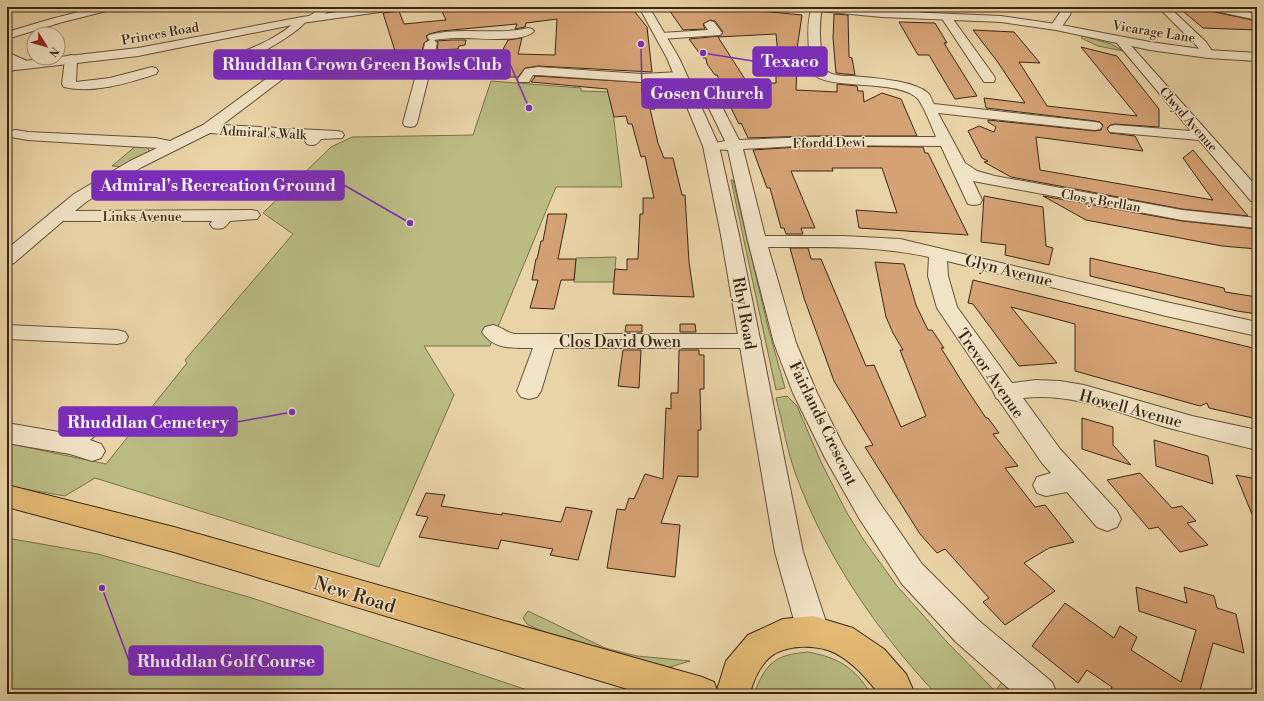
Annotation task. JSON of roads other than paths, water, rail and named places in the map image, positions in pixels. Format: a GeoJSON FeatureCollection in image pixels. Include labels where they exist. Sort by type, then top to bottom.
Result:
{"type":"FeatureCollection","features":[{"type":"Feature","properties":{"kind":"main road","name":"New Road"},"geometry":{"type":"LineString","coordinates":[[7,496],[193,546],[529,646],[702,694]]}},
{"type":"Feature","properties":{"kind":"main road"},"geometry":{"type":"LineString","coordinates":[[733,694],[738,673],[759,646],[783,634],[813,631],[842,639],[873,660],[894,686],[898,694]]}},
{"type":"Feature","properties":{"kind":"street"},"geometry":{"type":"LineString","coordinates":[[7,36],[55,21],[110,7]]}},
{"type":"Feature","properties":{"kind":"street","name":"Princes Road"},"geometry":{"type":"LineString","coordinates":[[7,68],[138,52],[306,20],[334,9],[394,7]]}},
{"type":"Feature","properties":{"kind":"street","name":"Rhyl Road"},"geometry":{"type":"LineString","coordinates":[[644,7],[661,36],[680,76],[722,146],[730,235],[789,552],[813,631]]}},
{"type":"Feature","properties":{"kind":"street"},"geometry":{"type":"LineString","coordinates":[[813,7],[819,72],[823,75],[845,80],[897,85],[912,89],[923,96],[931,108],[974,200]]}},
{"type":"Feature","properties":{"kind":"street","name":"Vicarage Lane"},"geometry":{"type":"LineString","coordinates":[[813,7],[914,11],[946,17],[1001,20],[1056,27],[1121,41],[1208,54],[1257,57]]}},
{"type":"Feature","properties":{"kind":"street"},"geometry":{"type":"LineString","coordinates":[[1056,27],[1065,15],[1066,10],[1064,7]]}},
{"type":"Feature","properties":{"kind":"street"},"geometry":{"type":"LineString","coordinates":[[1163,7],[1202,44],[1208,54]]}},
{"type":"Feature","properties":{"kind":"street"},"geometry":{"type":"LineString","coordinates":[[1210,7],[1257,16]]}},
{"type":"Feature","properties":{"kind":"street"},"geometry":{"type":"LineString","coordinates":[[946,17],[989,79]]}},
{"type":"Feature","properties":{"kind":"street"},"geometry":{"type":"LineString","coordinates":[[224,64],[275,40],[306,20]]}},
{"type":"Feature","properties":{"kind":"street"},"geometry":{"type":"LineString","coordinates":[[661,36],[716,33],[710,24]]}},
{"type":"Feature","properties":{"kind":"street"},"geometry":{"type":"LineString","coordinates":[[429,116],[411,120],[433,34],[515,34],[532,30]]}},
{"type":"Feature","properties":{"kind":"street","name":"Clwyd Avenue"},"geometry":{"type":"LineString","coordinates":[[1121,41],[1257,197]]}},
{"type":"Feature","properties":{"kind":"street"},"geometry":{"type":"LineString","coordinates":[[7,56],[25,65]]}},
{"type":"Feature","properties":{"kind":"street"},"geometry":{"type":"LineString","coordinates":[[7,259],[59,216],[102,184],[208,128],[286,70],[301,62],[314,59],[427,56]]}},
{"type":"Feature","properties":{"kind":"street"},"geometry":{"type":"LineString","coordinates":[[71,59],[69,84],[74,86],[107,85],[152,71]]}},
{"type":"Feature","properties":{"kind":"street"},"geometry":{"type":"LineString","coordinates":[[524,79],[529,72],[538,71],[642,78],[680,76]]}},
{"type":"Feature","properties":{"kind":"street","name":"Fairlands Crescent"},"geometry":{"type":"LineString","coordinates":[[709,94],[722,146],[757,242],[785,343],[805,393],[834,451],[869,510],[912,574],[967,631],[1040,694]]}},
{"type":"Feature","properties":{"kind":"street"},"geometry":{"type":"LineString","coordinates":[[931,108],[1095,126],[1099,124],[1106,124],[1115,129],[1204,136]]}},
{"type":"Feature","properties":{"kind":"street","name":"Admiral's Walk"},"geometry":{"type":"LineString","coordinates":[[208,128],[314,138],[337,135]]}},
{"type":"Feature","properties":{"kind":"street"},"geometry":{"type":"LineString","coordinates":[[10,133],[57,138],[155,143],[172,146]]}},
{"type":"Feature","properties":{"kind":"street","name":"Ffordd Dewi"},"geometry":{"type":"LineString","coordinates":[[722,146],[820,141],[953,155]]}},
{"type":"Feature","properties":{"kind":"street","name":"Clos y Berllan"},"geometry":{"type":"LineString","coordinates":[[953,155],[965,172],[976,177],[995,182],[1182,214],[1257,223]]}},
{"type":"Feature","properties":{"kind":"street","name":"Links Avenue"},"geometry":{"type":"LineString","coordinates":[[59,216],[222,220],[251,216]]}},
{"type":"Feature","properties":{"kind":"street","name":"Glyn Avenue"},"geometry":{"type":"LineString","coordinates":[[757,242],[843,242],[900,245],[1257,330]]}},
{"type":"Feature","properties":{"kind":"street","name":"Trevor Avenue"},"geometry":{"type":"LineString","coordinates":[[938,253],[938,276],[947,308],[1004,392],[1051,456],[1107,519]]}},
{"type":"Feature","properties":{"kind":"street"},"geometry":{"type":"LineString","coordinates":[[7,332],[124,337],[102,353]]}},
{"type":"Feature","properties":{"kind":"street","name":"Clos David Owen"},"geometry":{"type":"LineString","coordinates":[[493,332],[501,338],[514,341],[750,341]]}},
{"type":"Feature","properties":{"kind":"street"},"geometry":{"type":"LineString","coordinates":[[529,391],[546,341]]}},
{"type":"Feature","properties":{"kind":"street","name":"Howell Avenue"},"geometry":{"type":"LineString","coordinates":[[1004,392],[1036,388],[1060,389],[1084,394],[1192,425],[1257,440]]}},
{"type":"Feature","properties":{"kind":"street"},"geometry":{"type":"LineString","coordinates":[[7,433],[81,448],[90,425]]}},
{"type":"Feature","properties":{"kind":"street"},"geometry":{"type":"LineString","coordinates":[[1046,485],[1072,480]]}},
{"type":"Feature","properties":{"kind":"place","name":"Gosen Church"},"geometry":{"type":"Point","coordinates":[641,44]}},
{"type":"Feature","properties":{"kind":"place","name":"Texaco"},"geometry":{"type":"Point","coordinates":[703,53]}},
{"type":"Feature","properties":{"kind":"place","name":"Rhuddlan Crown Green Bowls Club"},"geometry":{"type":"Point","coordinates":[529,108]}},
{"type":"Feature","properties":{"kind":"place","name":"Admiral's Recreation Ground"},"geometry":{"type":"Point","coordinates":[410,223]}},
{"type":"Feature","properties":{"kind":"place","name":"Rhuddlan Cemetery"},"geometry":{"type":"Point","coordinates":[292,412]}},
{"type":"Feature","properties":{"kind":"place","name":"Rhuddlan Golf Course"},"geometry":{"type":"Point","coordinates":[102,588]}}]}
